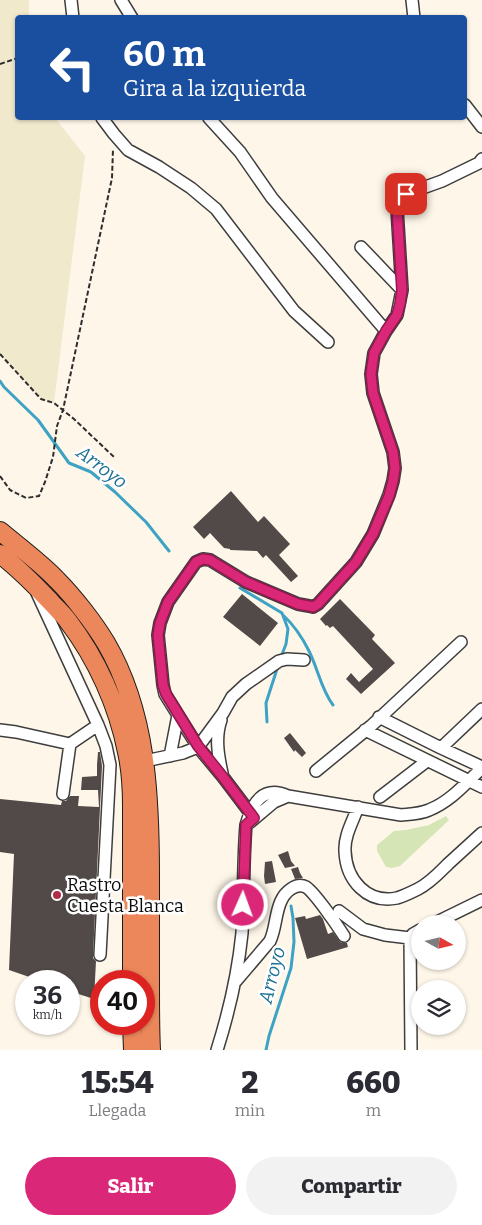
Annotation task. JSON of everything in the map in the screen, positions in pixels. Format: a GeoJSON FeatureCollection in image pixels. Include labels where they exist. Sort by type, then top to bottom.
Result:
{"type":"FeatureCollection","features":[{"type":"Feature","properties":{"kind":"highway"},"geometry":{"type":"LineString","coordinates":[[0,530],[58,581],[88,618],[106,643],[120,671],[130,700],[145,761],[148,796],[150,830],[151,1049]]}},
{"type":"Feature","properties":{"kind":"highway"},"geometry":{"type":"LineString","coordinates":[[0,554],[17,567],[67,619],[82,640],[109,693],[120,722],[131,779],[132,970]]}},
{"type":"Feature","properties":{"kind":"highway"},"geometry":{"type":"LineString","coordinates":[[132,1035],[133,1050]]}},
{"type":"Feature","properties":{"kind":"street"},"geometry":{"type":"LineString","coordinates":[[70,0],[72,15]]}},
{"type":"Feature","properties":{"kind":"street"},"geometry":{"type":"LineString","coordinates":[[121,0],[130,15]]}},
{"type":"Feature","properties":{"kind":"street"},"geometry":{"type":"LineString","coordinates":[[412,0],[414,15]]}},
{"type":"Feature","properties":{"kind":"street"},"geometry":{"type":"LineString","coordinates":[[467,107],[482,126]]}},
{"type":"Feature","properties":{"kind":"street"},"geometry":{"type":"LineString","coordinates":[[104,120],[128,150],[191,188],[216,209],[294,311],[328,342]]}},
{"type":"Feature","properties":{"kind":"street"},"geometry":{"type":"LineString","coordinates":[[211,120],[240,152],[272,198],[386,331]]}},
{"type":"Feature","properties":{"kind":"street"},"geometry":{"type":"LineString","coordinates":[[250,818],[223,777],[198,746],[166,694],[163,685],[158,635],[160,623],[168,602],[196,562],[203,559],[210,560],[246,582],[298,604],[313,607],[318,604],[356,562],[373,534],[389,496],[395,468],[393,452],[373,393],[371,374],[374,353],[397,315],[400,304],[402,290],[397,209],[399,200],[406,194],[442,181],[478,163],[482,159]]}},
{"type":"Feature","properties":{"kind":"street"},"geometry":{"type":"LineString","coordinates":[[361,247],[402,290]]}},
{"type":"Feature","properties":{"kind":"street"},"geometry":{"type":"LineString","coordinates":[[32,582],[98,726],[106,746],[110,765],[100,955]]}},
{"type":"Feature","properties":{"kind":"street"},"geometry":{"type":"LineString","coordinates":[[316,771],[372,724],[461,642]]}},
{"type":"Feature","properties":{"kind":"street"},"geometry":{"type":"LineString","coordinates":[[145,761],[183,753],[198,746],[223,713],[232,697],[246,684],[279,661],[287,659],[304,660]]}},
{"type":"Feature","properties":{"kind":"street"},"geometry":{"type":"LineString","coordinates":[[444,745],[482,709]]}},
{"type":"Feature","properties":{"kind":"street"},"geometry":{"type":"LineString","coordinates":[[223,713],[218,727],[217,740],[218,756],[223,777]]}},
{"type":"Feature","properties":{"kind":"street"},"geometry":{"type":"LineString","coordinates":[[170,756],[178,715]]}},
{"type":"Feature","properties":{"kind":"street"},"geometry":{"type":"LineString","coordinates":[[217,1050],[227,1019],[235,983],[242,933],[252,807],[264,802],[267,794],[274,792],[401,815],[416,814],[428,810],[451,797],[482,767],[444,745],[372,724]]}},
{"type":"Feature","properties":{"kind":"street"},"geometry":{"type":"LineString","coordinates":[[372,724],[427,762],[482,787]]}},
{"type":"Feature","properties":{"kind":"street"},"geometry":{"type":"LineString","coordinates":[[0,730],[70,744],[98,726]]}},
{"type":"Feature","properties":{"kind":"street"},"geometry":{"type":"LineString","coordinates":[[63,794],[70,744]]}},
{"type":"Feature","properties":{"kind":"street"},"geometry":{"type":"LineString","coordinates":[[380,797],[427,762]]}},
{"type":"Feature","properties":{"kind":"street"},"geometry":{"type":"LineString","coordinates":[[358,807],[346,838],[346,866],[352,878],[370,896],[397,898],[421,888],[482,833]]}},
{"type":"Feature","properties":{"kind":"street"},"geometry":{"type":"LineString","coordinates":[[235,983],[270,941],[274,934],[278,910],[282,900],[286,894],[298,886],[305,887],[312,894],[344,936]]}},
{"type":"Feature","properties":{"kind":"street"},"geometry":{"type":"LineString","coordinates":[[451,915],[482,900]]}},
{"type":"Feature","properties":{"kind":"street"},"geometry":{"type":"LineString","coordinates":[[339,911],[363,929],[385,936],[410,938],[411,1050]]}},
{"type":"Feature","properties":{"kind":"path"},"geometry":{"type":"LineString","coordinates":[[0,64],[15,59]]}},
{"type":"Feature","properties":{"kind":"path"},"geometry":{"type":"LineString","coordinates":[[0,476],[10,490],[26,498],[38,496],[45,482],[53,457],[57,426],[63,410],[112,178],[114,134]]}},
{"type":"Feature","properties":{"kind":"path"},"geometry":{"type":"LineString","coordinates":[[0,354],[41,399],[54,403],[63,410],[115,458]]}},
{"type":"Feature","properties":{"kind":"shaded area"},"geometry":{"type":"Polygon","coordinates":[[[0,0],[29,0],[29,15],[15,15],[15,120],[57,120],[85,156],[54,403],[41,399],[0,354],[0,0]]]}},
{"type":"Feature","properties":{"kind":"green space"},"geometry":{"type":"Polygon","coordinates":[[[446,816],[449,820],[400,866],[386,867],[377,851],[377,845],[394,831],[429,825],[446,816]]]}},
{"type":"Feature","properties":{"kind":"building"},"geometry":{"type":"Polygon","coordinates":[[[231,491],[258,522],[264,516],[290,544],[279,555],[298,576],[291,582],[266,555],[263,558],[257,551],[224,548],[210,533],[204,539],[193,527],[231,491]]]}},
{"type":"Feature","properties":{"kind":"building"},"geometry":{"type":"Polygon","coordinates":[[[242,594],[278,623],[260,646],[223,617],[242,594]]]}},
{"type":"Feature","properties":{"kind":"building"},"geometry":{"type":"Polygon","coordinates":[[[340,599],[375,635],[372,639],[395,663],[361,694],[346,679],[351,673],[359,682],[373,669],[333,626],[330,628],[326,626],[320,619],[340,599]]]}},
{"type":"Feature","properties":{"kind":"building"},"geometry":{"type":"Polygon","coordinates":[[[290,733],[306,753],[302,757],[295,750],[294,752],[284,738],[290,733]]]}},
{"type":"Feature","properties":{"kind":"building","name":"Rastro Cuesta Blanca"},"geometry":{"type":"Polygon","coordinates":[[[98,752],[100,752],[102,766],[93,955],[96,961],[96,970],[90,970],[90,998],[80,995],[80,970],[15,970],[15,972],[9,970],[14,854],[0,852],[0,799],[61,805],[62,801],[66,801],[70,796],[79,796],[78,806],[99,807],[98,790],[81,790],[82,777],[97,776],[98,752]]]}},
{"type":"Feature","properties":{"kind":"building"},"geometry":{"type":"Polygon","coordinates":[[[288,851],[291,861],[295,866],[285,868],[278,855],[288,851]]]}},
{"type":"Feature","properties":{"kind":"building"},"geometry":{"type":"Polygon","coordinates":[[[272,861],[276,882],[265,884],[265,862],[272,861]]]}},
{"type":"Feature","properties":{"kind":"building"},"geometry":{"type":"Polygon","coordinates":[[[298,867],[303,878],[295,879],[291,869],[298,867]]]}},
{"type":"Feature","properties":{"kind":"building"},"geometry":{"type":"Polygon","coordinates":[[[320,915],[328,934],[333,932],[340,942],[347,943],[348,947],[307,959],[295,918],[305,916],[306,919],[320,915]]]}},
{"type":"Feature","properties":{"kind":"waterway","name":"Arroyo"},"geometry":{"type":"LineString","coordinates":[[0,381],[38,420],[69,463],[91,472],[115,492],[146,522],[169,551]]}},
{"type":"Feature","properties":{"kind":"waterway","name":"Arroyo"},"geometry":{"type":"LineString","coordinates":[[240,588],[282,613],[288,629],[286,644],[281,657]]}},
{"type":"Feature","properties":{"kind":"waterway"},"geometry":{"type":"LineString","coordinates":[[283,615],[301,636],[325,692],[333,705]]}},
{"type":"Feature","properties":{"kind":"waterway","name":"Arroyo"},"geometry":{"type":"LineString","coordinates":[[267,722],[266,703],[278,666]]}},
{"type":"Feature","properties":{"kind":"waterway","name":"Arroyo"},"geometry":{"type":"LineString","coordinates":[[266,1050],[291,968],[294,942],[291,906]]}},
{"type":"Feature","properties":{"kind":"place","name":"Rastro Cuesta Blanca"},"geometry":{"type":"Point","coordinates":[57,895]}},
{"type":"Feature","properties":{"kind":"route"},"geometry":{"type":"LineString","coordinates":[[243,905],[246,825],[254,818],[198,746],[166,694],[161,674],[158,635],[160,623],[168,602],[196,562],[203,559],[210,560],[246,582],[298,604],[313,607],[318,604],[356,562],[373,534],[389,496],[395,468],[393,452],[373,393],[371,374],[374,353],[397,315],[400,304],[402,290],[397,209],[399,200],[406,194]]}}]}
